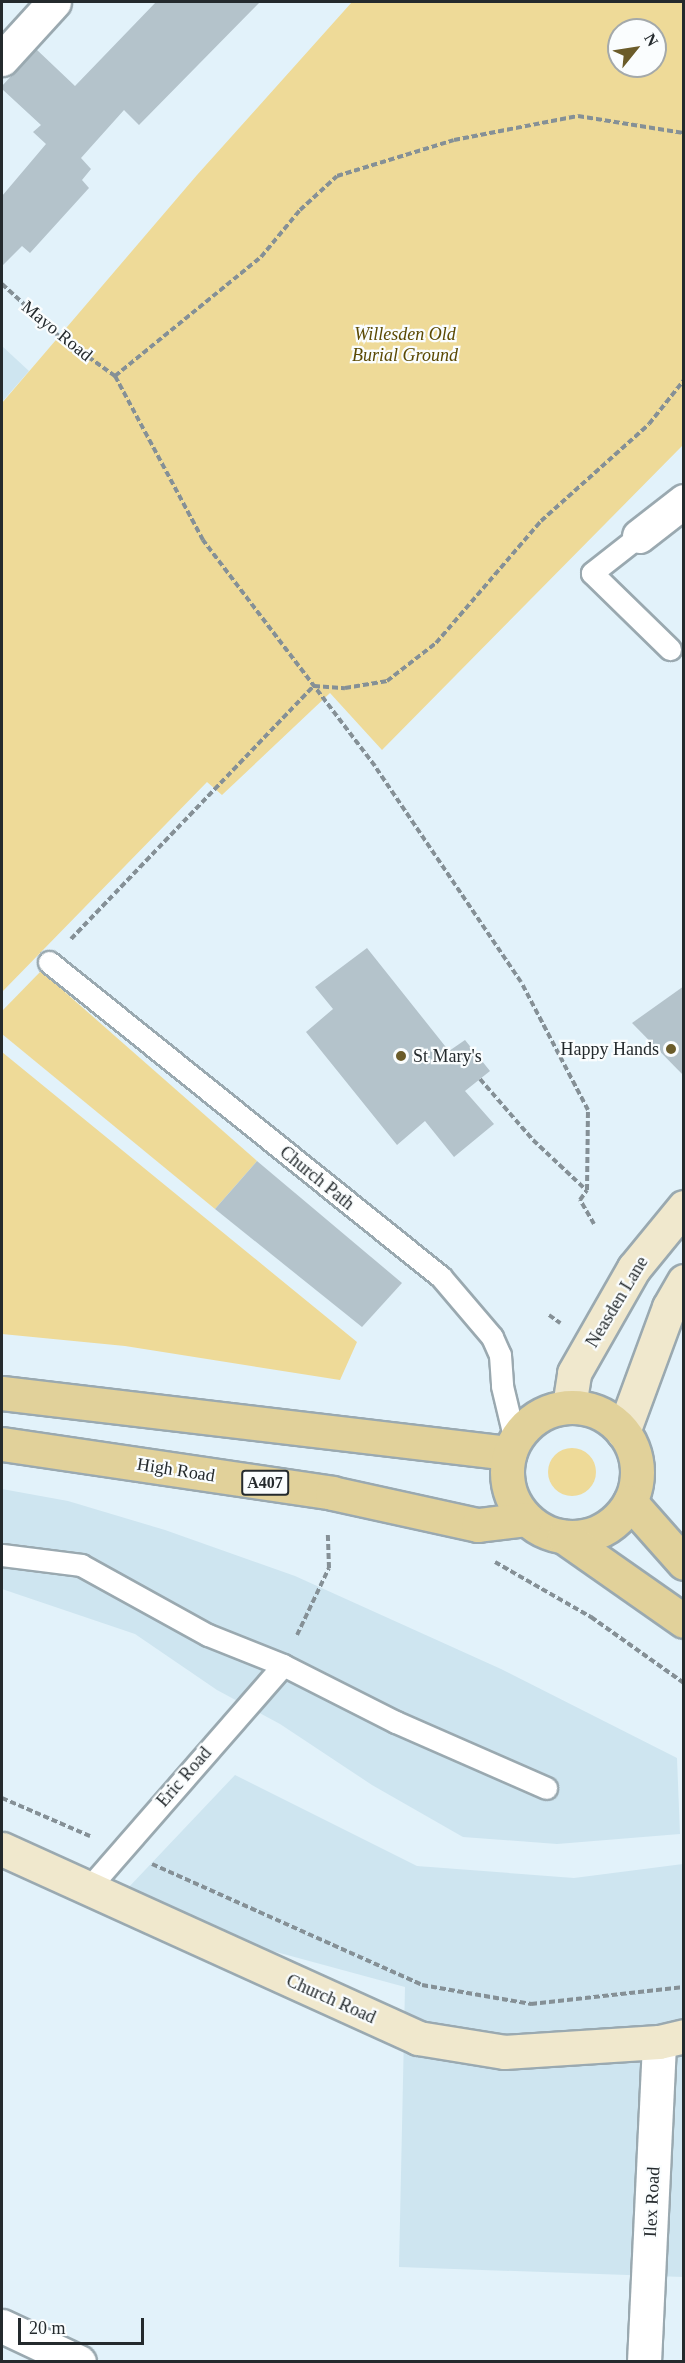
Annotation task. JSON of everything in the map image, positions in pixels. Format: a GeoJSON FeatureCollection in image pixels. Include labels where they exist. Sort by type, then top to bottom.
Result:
{"type":"FeatureCollection","features":[{"type":"Feature","properties":{"kind":"main road"},"geometry":{"type":"LineString","coordinates":[[2,1393],[512,1446]]}},
{"type":"Feature","properties":{"kind":"main road"},"geometry":{"type":"LineString","coordinates":[[569,1406],[590,1409],[609,1418],[623,1432],[633,1448],[637,1466],[636,1484],[630,1502],[610,1526],[595,1534],[580,1538],[550,1534],[526,1519],[508,1488],[506,1471],[512,1446],[538,1416],[569,1406]]}},
{"type":"Feature","properties":{"kind":"main road","name":"High Road"},"geometry":{"type":"LineString","coordinates":[[2,1443],[332,1493],[478,1525],[526,1519]]}},
{"type":"Feature","properties":{"kind":"main road"},"geometry":{"type":"LineString","coordinates":[[630,1502],[684,1563]]}},
{"type":"Feature","properties":{"kind":"main road"},"geometry":{"type":"LineString","coordinates":[[564,1537],[684,1621]]}},
{"type":"Feature","properties":{"kind":"street"},"geometry":{"type":"LineString","coordinates":[[2,59],[54,2]]}},
{"type":"Feature","properties":{"kind":"street"},"geometry":{"type":"LineString","coordinates":[[639,536],[684,501]]}},
{"type":"Feature","properties":{"kind":"street","name":"Neasden Lane"},"geometry":{"type":"LineString","coordinates":[[569,1406],[574,1374],[634,1268],[684,1207]]}},
{"type":"Feature","properties":{"kind":"street"},"geometry":{"type":"LineString","coordinates":[[623,1432],[669,1307],[684,1281]]}},
{"type":"Feature","properties":{"kind":"street","name":"Church Road"},"geometry":{"type":"LineString","coordinates":[[2,1849],[87,1890],[418,2038],[504,2052],[671,2039]]}},
{"type":"Feature","properties":{"kind":"street","name":"Ilex Road"},"geometry":{"type":"LineString","coordinates":[[644,2361],[671,2039]]}},
{"type":"Feature","properties":{"kind":"street"},"geometry":{"type":"LineString","coordinates":[[2,2326],[79,2361]]}},
{"type":"Feature","properties":{"kind":"lane"},"geometry":{"type":"LineString","coordinates":[[639,536],[592,573],[670,649]]}},
{"type":"Feature","properties":{"kind":"lane","name":"Church Path"},"geometry":{"type":"LineString","coordinates":[[49,962],[441,1277],[492,1337],[500,1355],[502,1386],[512,1446]]}},
{"type":"Feature","properties":{"kind":"lane"},"geometry":{"type":"LineString","coordinates":[[2,1555],[81,1565],[208,1635],[282,1665],[396,1722],[546,1788]]}},
{"type":"Feature","properties":{"kind":"lane","name":"Eric Road"},"geometry":{"type":"LineString","coordinates":[[87,1890],[282,1665]]}},
{"type":"Feature","properties":{"kind":"path"},"geometry":{"type":"LineString","coordinates":[[594,1224],[580,1200],[587,1191],[588,1110],[521,982],[375,766],[203,540],[115,376],[261,257],[300,210],[338,176],[454,140],[578,116],[684,133]]}},
{"type":"Feature","properties":{"kind":"path","name":"Mayo Road"},"geometry":{"type":"LineString","coordinates":[[2,284],[59,336],[115,376]]}},
{"type":"Feature","properties":{"kind":"path"},"geometry":{"type":"LineString","coordinates":[[49,962],[314,686],[345,688],[387,681],[436,643],[541,521],[649,424],[684,380]]}},
{"type":"Feature","properties":{"kind":"path"},"geometry":{"type":"LineString","coordinates":[[480,1079],[533,1140],[587,1191]]}},
{"type":"Feature","properties":{"kind":"path"},"geometry":{"type":"LineString","coordinates":[[282,1665],[329,1568],[328,1521]]}},
{"type":"Feature","properties":{"kind":"path"},"geometry":{"type":"LineString","coordinates":[[529,1582],[591,1617],[684,1683]]}},
{"type":"Feature","properties":{"kind":"path"},"geometry":{"type":"LineString","coordinates":[[2,1798],[95,1838]]}},
{"type":"Feature","properties":{"kind":"path"},"geometry":{"type":"LineString","coordinates":[[147,1861],[422,1985],[531,2004],[684,1987]]}},
{"type":"Feature","properties":{"kind":"shaded area"},"geometry":{"type":"Polygon","coordinates":[[[2,346],[29,371],[2,402],[2,346]]]}},
{"type":"Feature","properties":{"kind":"shaded area"},"geometry":{"type":"Polygon","coordinates":[[[2,1489],[68,1501],[165,1530],[295,1576],[501,1669],[677,1758],[680,1834],[557,1844],[463,1837],[372,1785],[280,1724],[217,1690],[135,1634],[2,1589],[2,1489]]]}},
{"type":"Feature","properties":{"kind":"shaded area"},"geometry":{"type":"Polygon","coordinates":[[[235,1775],[417,1866],[574,1878],[683,1864],[683,2277],[399,2267],[405,1987],[110,1907],[235,1775]]]}},
{"type":"Feature","properties":{"kind":"green space","name":"Willesden Old Burial Ground"},"geometry":{"type":"Polygon","coordinates":[[[352,2],[683,2],[683,445],[382,750],[330,693],[222,795],[207,782],[2,992],[2,403],[197,175],[352,2]]]}},
{"type":"Feature","properties":{"kind":"green space"},"geometry":{"type":"Polygon","coordinates":[[[41,971],[257,1161],[215,1209],[2,1034],[2,1011],[41,971]]]}},
{"type":"Feature","properties":{"kind":"green space"},"geometry":{"type":"Polygon","coordinates":[[[2,1052],[357,1342],[340,1380],[125,1346],[2,1334],[2,1052]]]}},
{"type":"Feature","properties":{"kind":"green space"},"geometry":{"type":"Polygon","coordinates":[[[567,1448],[577,1448],[589,1455],[596,1467],[596,1477],[589,1489],[577,1496],[567,1496],[552,1485],[548,1477],[548,1467],[559,1452],[567,1448]]]}},
{"type":"Feature","properties":{"kind":"building"},"geometry":{"type":"Polygon","coordinates":[[[156,2],[260,2],[139,125],[124,110],[81,158],[91,169],[82,180],[89,188],[30,253],[22,246],[2,266],[2,196],[46,144],[33,132],[41,125],[2,89],[2,86],[36,49],[75,86],[156,2]]]}},
{"type":"Feature","properties":{"kind":"building","name":"St Mary's"},"geometry":{"type":"Polygon","coordinates":[[[367,948],[449,1051],[465,1040],[490,1071],[465,1091],[494,1124],[454,1157],[425,1121],[397,1145],[306,1032],[333,1009],[315,987],[367,948]]]}},
{"type":"Feature","properties":{"kind":"building","name":"Happy Hands"},"geometry":{"type":"Polygon","coordinates":[[[684,986],[684,1076],[632,1023],[684,986]]]}},
{"type":"Feature","properties":{"kind":"building"},"geometry":{"type":"Polygon","coordinates":[[[257,1161],[402,1283],[362,1327],[215,1209],[257,1161]]]}},
{"type":"Feature","properties":{"kind":"place","name":"Happy Hands"},"geometry":{"type":"Point","coordinates":[671,1049]}},
{"type":"Feature","properties":{"kind":"place","name":"St Mary's"},"geometry":{"type":"Point","coordinates":[401,1056]}}]}
